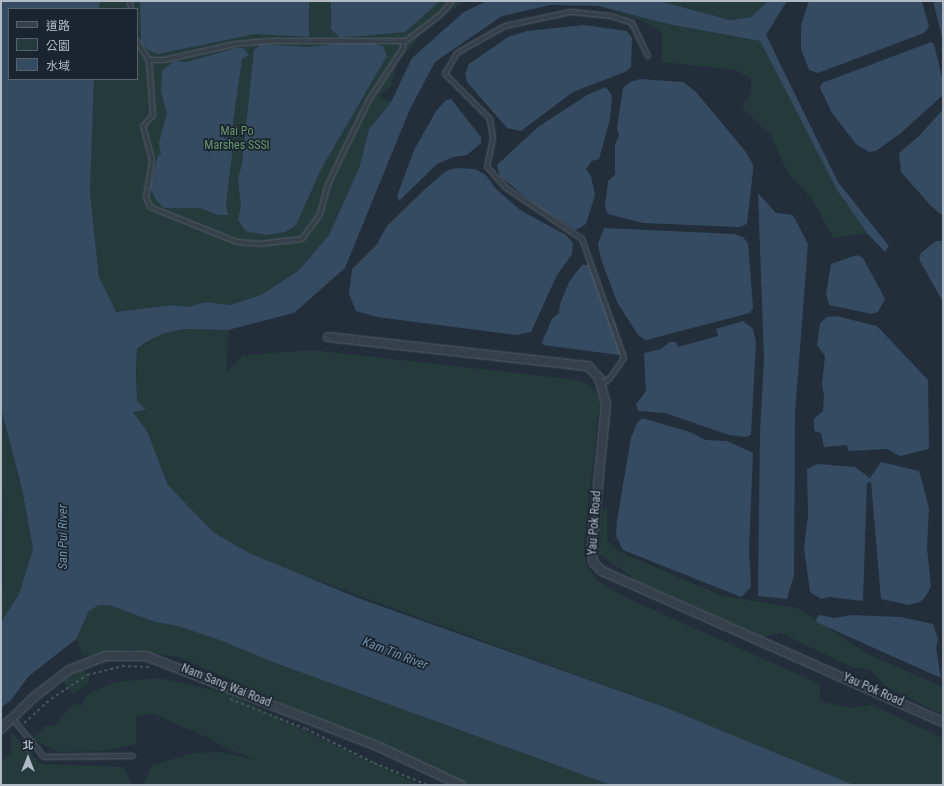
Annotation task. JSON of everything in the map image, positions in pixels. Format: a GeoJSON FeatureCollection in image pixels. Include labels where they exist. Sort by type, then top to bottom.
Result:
{"type":"FeatureCollection","features":[{"type":"Feature","properties":{"kind":"street","name":"Yau Pok Road"},"geometry":{"type":"LineString","coordinates":[[328,337],[588,366],[599,378],[606,404],[592,546],[593,562],[602,571],[943,722]]}},
{"type":"Feature","properties":{"kind":"street","name":"Nam Sang Wai Road"},"geometry":{"type":"LineString","coordinates":[[1,729],[12,717],[69,670],[106,656],[146,656],[164,661],[376,746],[461,785]]}},
{"type":"Feature","properties":{"kind":"lane"},"geometry":{"type":"LineString","coordinates":[[149,60],[164,60],[235,44],[269,41],[403,41],[412,38],[452,1]]}},
{"type":"Feature","properties":{"kind":"lane"},"geometry":{"type":"LineString","coordinates":[[602,386],[611,377],[624,358],[582,239],[506,188],[487,167],[493,140],[490,119],[445,74],[456,53],[505,26],[571,12],[611,16],[632,23],[648,56]]}},
{"type":"Feature","properties":{"kind":"lane"},"geometry":{"type":"LineString","coordinates":[[138,43],[149,60],[153,115],[143,126],[152,160],[146,197],[150,207],[237,242],[258,244],[302,240],[320,214],[328,185],[341,157],[369,100],[403,48],[403,41]]}},
{"type":"Feature","properties":{"kind":"lane"},"geometry":{"type":"LineString","coordinates":[[12,717],[18,728],[44,757],[133,756]]}},
{"type":"Feature","properties":{"kind":"path"},"geometry":{"type":"LineString","coordinates":[[18,728],[51,699],[87,675],[122,666],[156,669]]}},
{"type":"Feature","properties":{"kind":"path"},"geometry":{"type":"LineString","coordinates":[[226,697],[306,729],[374,763],[427,785]]}},
{"type":"Feature","properties":{"kind":"green space","name":"Mai Po Marshes SSSI"},"geometry":{"type":"Polygon","coordinates":[[[100,1],[465,1],[422,33],[398,63],[391,85],[379,96],[391,102],[369,129],[359,168],[329,235],[298,271],[261,295],[230,305],[205,302],[189,307],[172,305],[115,312],[99,277],[90,193],[94,80],[138,80],[138,8],[99,8],[100,1]]]}},
{"type":"Feature","properties":{"kind":"green space"},"geometry":{"type":"Polygon","coordinates":[[[659,1],[768,1],[751,17],[730,20],[659,1]]]}},
{"type":"Feature","properties":{"kind":"green space"},"geometry":{"type":"Polygon","coordinates":[[[599,6],[668,24],[760,41],[837,190],[867,233],[833,238],[812,199],[787,172],[771,136],[742,107],[751,93],[751,79],[735,70],[662,62],[662,33],[642,21],[599,6]]]}},
{"type":"Feature","properties":{"kind":"green space"},"geometry":{"type":"Polygon","coordinates":[[[183,329],[228,330],[227,373],[242,355],[312,350],[578,380],[592,386],[600,400],[584,543],[586,566],[598,581],[629,599],[820,684],[820,701],[849,708],[872,705],[943,738],[943,785],[854,785],[662,706],[288,570],[249,553],[213,532],[168,485],[147,431],[133,411],[145,411],[137,401],[137,349],[162,334],[183,329]]]}},
{"type":"Feature","properties":{"kind":"green space"},"geometry":{"type":"Polygon","coordinates":[[[1,408],[22,489],[33,549],[19,594],[1,622],[3,562],[1,408]]]}},
{"type":"Feature","properties":{"kind":"green space"},"geometry":{"type":"Polygon","coordinates":[[[600,507],[607,510],[607,540],[618,551],[722,596],[798,608],[866,653],[943,687],[943,715],[885,686],[869,669],[854,668],[780,633],[764,637],[636,580],[599,554],[600,507]]]}},
{"type":"Feature","properties":{"kind":"green space"},"geometry":{"type":"Polygon","coordinates":[[[99,605],[109,605],[155,622],[178,626],[222,641],[278,664],[611,785],[471,785],[178,657],[131,650],[83,656],[76,639],[89,611],[99,605]]]}},
{"type":"Feature","properties":{"kind":"green space"},"geometry":{"type":"Polygon","coordinates":[[[84,669],[90,682],[74,694],[63,681],[84,669]]]}},
{"type":"Feature","properties":{"kind":"green space"},"geometry":{"type":"Polygon","coordinates":[[[160,678],[227,693],[419,785],[143,785],[152,765],[193,753],[220,752],[259,760],[225,748],[210,739],[154,714],[136,716],[136,744],[106,751],[58,752],[32,739],[45,726],[54,726],[69,708],[77,703],[81,706],[89,693],[115,682],[160,678]]]}},
{"type":"Feature","properties":{"kind":"green space"},"geometry":{"type":"Polygon","coordinates":[[[10,731],[41,764],[124,767],[132,785],[1,785],[1,761],[12,752],[10,731]]]}},
{"type":"Feature","properties":{"kind":"water"},"geometry":{"type":"Polygon","coordinates":[[[1,1],[100,1],[99,8],[8,8],[8,80],[94,80],[90,193],[99,277],[116,312],[172,305],[189,307],[205,302],[230,305],[261,295],[298,271],[329,235],[359,168],[369,129],[391,102],[412,58],[464,12],[487,1],[659,1],[730,20],[751,17],[768,1],[787,1],[766,35],[838,182],[889,246],[885,252],[867,233],[837,190],[760,41],[668,24],[599,6],[551,5],[502,16],[435,62],[410,109],[345,268],[294,313],[228,330],[183,329],[162,334],[145,343],[137,349],[136,372],[137,401],[146,410],[133,412],[147,431],[168,485],[213,532],[249,553],[358,598],[662,706],[854,785],[611,785],[278,664],[222,641],[178,626],[155,622],[109,605],[99,605],[89,611],[76,639],[29,676],[11,700],[1,708],[1,622],[19,594],[33,549],[22,489],[1,408],[1,1]]]}},
{"type":"Feature","properties":{"kind":"water"},"geometry":{"type":"Polygon","coordinates":[[[140,1],[309,1],[309,37],[255,34],[158,54],[150,51],[141,43],[140,1]]]}},
{"type":"Feature","properties":{"kind":"water"},"geometry":{"type":"Polygon","coordinates":[[[331,1],[440,1],[405,32],[340,38],[331,29],[331,1]]]}},
{"type":"Feature","properties":{"kind":"water"},"geometry":{"type":"Polygon","coordinates":[[[809,1],[922,1],[929,27],[924,33],[818,73],[809,70],[801,49],[801,25],[809,1]]]}},
{"type":"Feature","properties":{"kind":"water"},"geometry":{"type":"Polygon","coordinates":[[[933,1],[943,1],[943,43],[940,29],[933,1]]]}},
{"type":"Feature","properties":{"kind":"water"},"geometry":{"type":"Polygon","coordinates":[[[584,25],[627,31],[632,38],[631,67],[625,72],[573,92],[521,131],[507,128],[467,82],[465,74],[469,64],[508,37],[527,31],[584,25]]]}},
{"type":"Feature","properties":{"kind":"water"},"geometry":{"type":"Polygon","coordinates":[[[360,41],[383,46],[387,56],[321,169],[296,225],[285,232],[266,235],[246,231],[238,220],[241,207],[238,179],[242,164],[254,50],[261,44],[308,47],[360,41]]]}},
{"type":"Feature","properties":{"kind":"water"},"geometry":{"type":"Polygon","coordinates":[[[931,42],[934,44],[943,82],[943,95],[901,133],[876,151],[869,152],[856,144],[832,113],[820,88],[822,83],[931,42]]]}},
{"type":"Feature","properties":{"kind":"water"},"geometry":{"type":"Polygon","coordinates":[[[236,48],[243,48],[249,55],[242,59],[232,130],[232,155],[226,204],[228,215],[218,215],[200,208],[164,208],[156,200],[150,188],[158,155],[161,154],[159,143],[167,113],[161,92],[162,71],[174,61],[187,62],[236,48]]]}},
{"type":"Feature","properties":{"kind":"water"},"geometry":{"type":"Polygon","coordinates":[[[640,79],[683,82],[696,92],[746,152],[753,165],[747,224],[739,227],[643,223],[608,214],[605,207],[608,181],[615,175],[615,144],[619,136],[617,128],[623,88],[630,82],[640,79]]]}},
{"type":"Feature","properties":{"kind":"water"},"geometry":{"type":"Polygon","coordinates":[[[606,87],[612,96],[610,119],[599,159],[592,161],[586,169],[591,176],[595,195],[586,224],[576,230],[542,209],[500,177],[497,165],[538,127],[587,95],[606,87]]]}},
{"type":"Feature","properties":{"kind":"water"},"geometry":{"type":"Polygon","coordinates":[[[451,99],[481,137],[481,143],[467,155],[453,157],[437,164],[399,201],[397,196],[414,150],[436,111],[446,100],[451,99]]]}},
{"type":"Feature","properties":{"kind":"water"},"geometry":{"type":"Polygon","coordinates":[[[943,109],[943,216],[931,206],[901,172],[899,153],[919,136],[943,109]]]}},
{"type":"Feature","properties":{"kind":"water"},"geometry":{"type":"Polygon","coordinates":[[[456,168],[475,169],[486,175],[495,188],[520,210],[566,235],[573,243],[572,254],[557,275],[531,332],[516,335],[377,317],[356,311],[349,294],[352,269],[377,244],[387,226],[424,190],[446,171],[456,168]]]}},
{"type":"Feature","properties":{"kind":"water"},"geometry":{"type":"Polygon","coordinates":[[[758,193],[776,213],[793,215],[808,244],[795,414],[794,575],[787,599],[758,596],[760,431],[764,359],[758,193]]]}},
{"type":"Feature","properties":{"kind":"water"},"geometry":{"type":"Polygon","coordinates":[[[604,228],[734,234],[743,237],[748,243],[753,308],[750,313],[646,340],[638,335],[617,302],[601,259],[598,244],[604,228]]]}},
{"type":"Feature","properties":{"kind":"water"},"geometry":{"type":"Polygon","coordinates":[[[936,241],[943,241],[943,302],[919,259],[921,253],[936,241]]]}},
{"type":"Feature","properties":{"kind":"water"},"geometry":{"type":"Polygon","coordinates":[[[857,255],[863,258],[885,299],[878,312],[872,314],[829,305],[826,294],[831,264],[857,255]]]}},
{"type":"Feature","properties":{"kind":"water"},"geometry":{"type":"Polygon","coordinates":[[[582,265],[589,265],[616,325],[622,353],[619,355],[543,345],[542,342],[552,319],[559,313],[560,304],[569,282],[582,265]]]}},
{"type":"Feature","properties":{"kind":"water"},"geometry":{"type":"Polygon","coordinates":[[[836,316],[877,326],[928,380],[929,449],[900,456],[887,449],[848,451],[847,445],[824,447],[821,433],[814,431],[814,419],[823,411],[824,396],[822,384],[825,356],[817,345],[820,323],[827,317],[836,316]]]}},
{"type":"Feature","properties":{"kind":"water"},"geometry":{"type":"Polygon","coordinates":[[[743,321],[753,329],[756,342],[751,435],[746,437],[729,435],[665,413],[638,411],[636,404],[646,391],[644,353],[661,349],[670,342],[676,342],[678,347],[718,336],[716,329],[743,321]]]}},
{"type":"Feature","properties":{"kind":"water"},"geometry":{"type":"Polygon","coordinates":[[[642,418],[690,432],[706,440],[727,441],[753,453],[749,552],[751,587],[741,597],[623,550],[616,536],[617,520],[631,438],[637,423],[642,418]]]}},
{"type":"Feature","properties":{"kind":"water"},"geometry":{"type":"Polygon","coordinates":[[[881,462],[919,471],[929,508],[927,548],[931,586],[926,596],[920,602],[909,605],[881,599],[871,482],[867,483],[863,601],[829,597],[821,599],[810,592],[804,548],[808,516],[807,469],[817,464],[855,467],[870,478],[881,462]]]}},
{"type":"Feature","properties":{"kind":"water"},"geometry":{"type":"Polygon","coordinates":[[[820,615],[834,618],[852,615],[901,617],[933,624],[938,639],[936,648],[941,678],[816,622],[817,617],[820,615]]]}},
{"type":"Feature","properties":{"kind":"water label","name":"San Pui River"},"geometry":{"type":"Point","coordinates":[63,537]}},
{"type":"Feature","properties":{"kind":"water label","name":"Kam Tin River"},"geometry":{"type":"Point","coordinates":[395,654]}}]}
